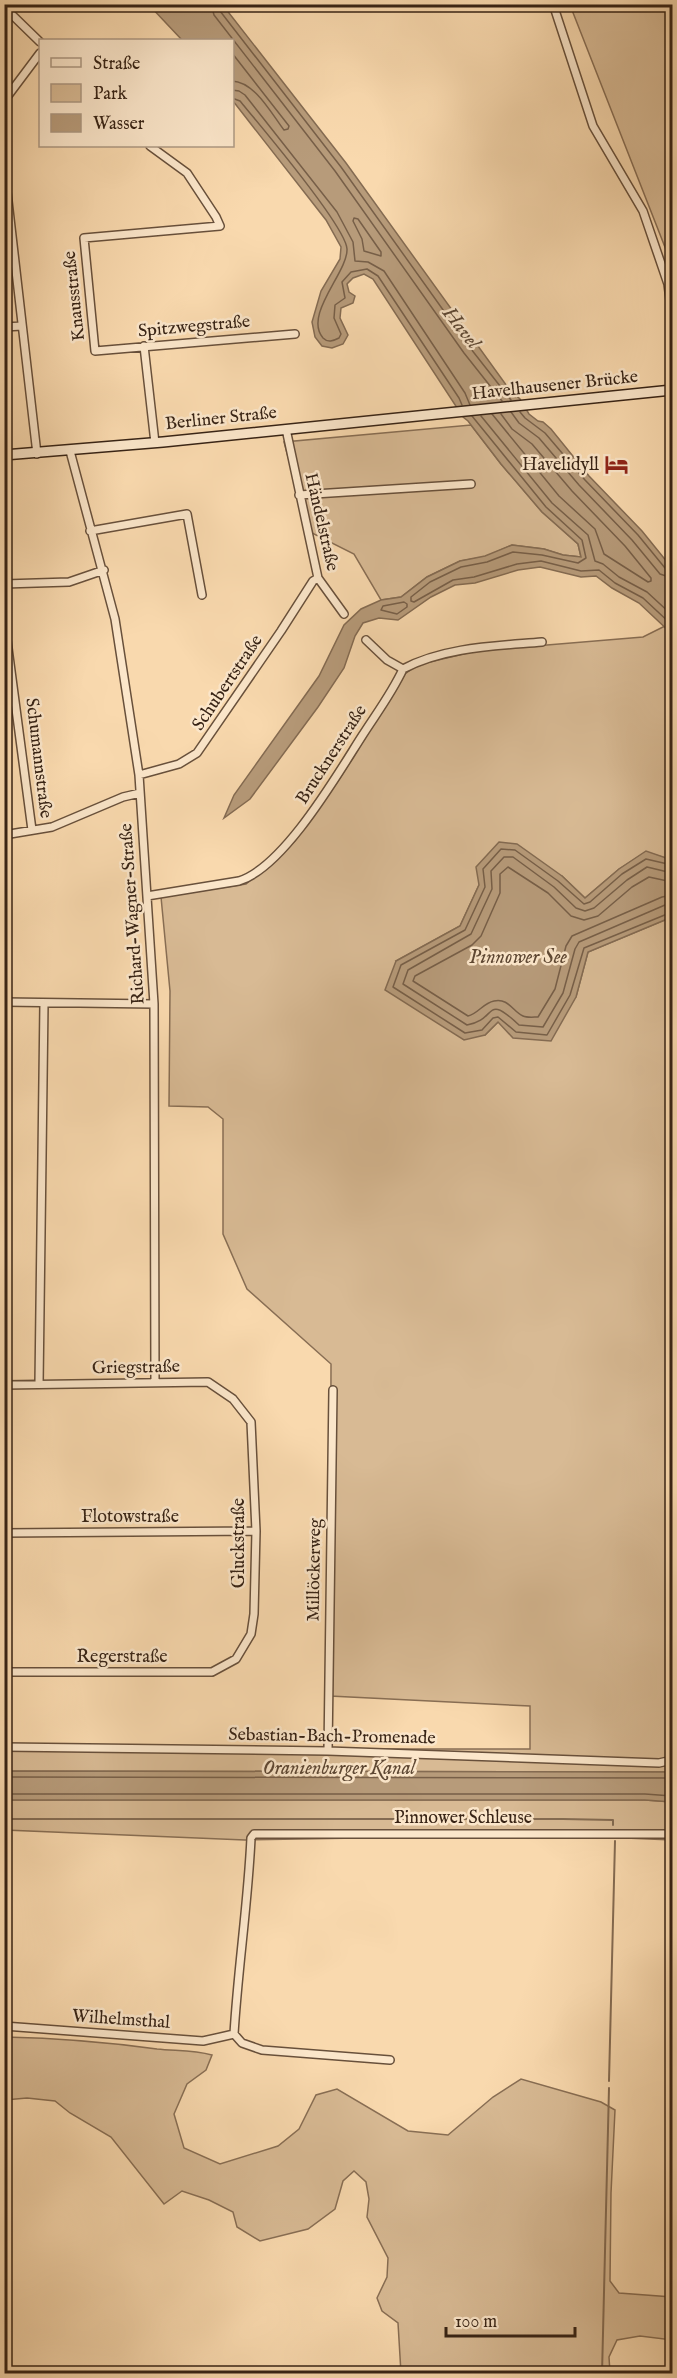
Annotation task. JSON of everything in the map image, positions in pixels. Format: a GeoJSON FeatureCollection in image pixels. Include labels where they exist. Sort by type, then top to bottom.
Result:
{"type":"FeatureCollection","features":[{"type":"Feature","properties":{"kind":"main road","name":"Havelhausener Brücke"},"geometry":{"type":"LineString","coordinates":[[440,415],[672,390]]}},
{"type":"Feature","properties":{"kind":"main road","name":"Berliner Straße"},"geometry":{"type":"LineString","coordinates":[[4,455],[70,451],[440,415]]}},
{"type":"Feature","properties":{"kind":"street"},"geometry":{"type":"LineString","coordinates":[[553,4],[593,126],[643,211],[668,284],[672,316]]}},
{"type":"Feature","properties":{"kind":"street"},"geometry":{"type":"LineString","coordinates":[[4,7],[39,41]]}},
{"type":"Feature","properties":{"kind":"street"},"geometry":{"type":"LineString","coordinates":[[4,101],[39,54]]}},
{"type":"Feature","properties":{"kind":"street","name":"Knausstraße"},"geometry":{"type":"LineString","coordinates":[[95,351],[84,238],[220,226],[187,173],[151,147]]}},
{"type":"Feature","properties":{"kind":"street"},"geometry":{"type":"LineString","coordinates":[[4,166],[37,454]]}},
{"type":"Feature","properties":{"kind":"street"},"geometry":{"type":"LineString","coordinates":[[4,327],[22,326]]}},
{"type":"Feature","properties":{"kind":"street","name":"Spitzwegstraße"},"geometry":{"type":"LineString","coordinates":[[95,351],[294,334]]}},
{"type":"Feature","properties":{"kind":"street"},"geometry":{"type":"LineString","coordinates":[[144,346],[155,443]]}},
{"type":"Feature","properties":{"kind":"street","name":"Händelstraße"},"geometry":{"type":"LineString","coordinates":[[286,429],[298,495],[318,578],[344,614]]}},
{"type":"Feature","properties":{"kind":"street","name":"Richard-Wagner-Straße"},"geometry":{"type":"LineString","coordinates":[[70,451],[90,531],[104,570],[123,660],[139,775],[154,1004],[155,1382]]}},
{"type":"Feature","properties":{"kind":"street"},"geometry":{"type":"LineString","coordinates":[[298,495],[471,484]]}},
{"type":"Feature","properties":{"kind":"street"},"geometry":{"type":"LineString","coordinates":[[90,531],[187,514],[202,595]]}},
{"type":"Feature","properties":{"kind":"street"},"geometry":{"type":"LineString","coordinates":[[4,584],[69,582],[104,570]]}},
{"type":"Feature","properties":{"kind":"street","name":"Schubertstraße"},"geometry":{"type":"LineString","coordinates":[[139,775],[179,765],[197,753],[275,641],[313,581],[318,578]]}},
{"type":"Feature","properties":{"kind":"street","name":"Schumannstraße"},"geometry":{"type":"LineString","coordinates":[[4,618],[32,830]]}},
{"type":"Feature","properties":{"kind":"street"},"geometry":{"type":"LineString","coordinates":[[366,640],[387,660],[403,669],[416,662],[490,646],[542,642]]}},
{"type":"Feature","properties":{"kind":"street","name":"Brucknerstraße"},"geometry":{"type":"LineString","coordinates":[[147,896],[239,881],[252,875],[308,819],[403,669]]}},
{"type":"Feature","properties":{"kind":"street"},"geometry":{"type":"LineString","coordinates":[[4,835],[52,827],[123,797],[140,793]]}},
{"type":"Feature","properties":{"kind":"street"},"geometry":{"type":"LineString","coordinates":[[4,1002],[154,1004]]}},
{"type":"Feature","properties":{"kind":"street"},"geometry":{"type":"LineString","coordinates":[[39,1384],[44,1003]]}},
{"type":"Feature","properties":{"kind":"street","name":"Griegstraße"},"geometry":{"type":"LineString","coordinates":[[4,1385],[208,1383],[233,1399],[251,1422]]}},
{"type":"Feature","properties":{"kind":"street","name":"Millöckerweg"},"geometry":{"type":"LineString","coordinates":[[328,1750],[333,1390]]}},
{"type":"Feature","properties":{"kind":"street","name":"Gluckstraße"},"geometry":{"type":"LineString","coordinates":[[236,1659],[251,1634],[254,1614],[256,1531],[251,1422]]}},
{"type":"Feature","properties":{"kind":"street","name":"Flotowstraße"},"geometry":{"type":"LineString","coordinates":[[4,1533],[256,1531]]}},
{"type":"Feature","properties":{"kind":"street","name":"Regerstraße"},"geometry":{"type":"LineString","coordinates":[[4,1671],[212,1672],[236,1659]]}},
{"type":"Feature","properties":{"kind":"street","name":"Sebastian-Bach-Promenade"},"geometry":{"type":"LineString","coordinates":[[4,1747],[328,1750],[659,1762],[672,1760]]}},
{"type":"Feature","properties":{"kind":"street","name":"Pinnower Schleuse"},"geometry":{"type":"LineString","coordinates":[[234,2034],[242,1926],[249,1880],[251,1838],[254,1834],[672,1834]]}},
{"type":"Feature","properties":{"kind":"street","name":"Wilhelmsthal"},"geometry":{"type":"LineString","coordinates":[[4,2026],[204,2041],[234,2034]]}},
{"type":"Feature","properties":{"kind":"street"},"geometry":{"type":"LineString","coordinates":[[234,2034],[242,2043],[262,2050],[390,2060]]}},
{"type":"Feature","properties":{"kind":"green space"},"geometry":{"type":"Polygon","coordinates":[[[570,5],[672,5],[672,265],[570,5]]]}},
{"type":"Feature","properties":{"kind":"green space"},"geometry":{"type":"Polygon","coordinates":[[[471,425],[542,512],[578,544],[581,557],[512,545],[485,557],[460,561],[427,577],[401,597],[381,600],[354,554],[308,531],[284,442],[471,425]]]}},
{"type":"Feature","properties":{"kind":"green space"},"geometry":{"type":"Polygon","coordinates":[[[665,626],[672,634],[672,860],[646,852],[619,869],[585,898],[562,876],[479,885],[460,926],[396,961],[485,1035],[498,1022],[576,997],[588,952],[672,917],[672,1772],[5,1771],[5,1749],[530,1749],[530,1706],[330,1696],[331,1364],[247,1289],[223,1234],[223,1119],[208,1107],[169,1106],[170,991],[161,897],[246,884],[295,841],[340,778],[405,674],[417,665],[476,651],[643,637],[665,626]]]}},
{"type":"Feature","properties":{"kind":"green space"},"geometry":{"type":"Polygon","coordinates":[[[5,1800],[645,1800],[672,1802],[672,1840],[625,1838],[604,1834],[245,1840],[5,1830],[5,1800]]]}},
{"type":"Feature","properties":{"kind":"green space"},"geometry":{"type":"Polygon","coordinates":[[[5,2037],[100,2042],[212,2055],[206,2070],[187,2084],[174,2114],[184,2148],[220,2164],[278,2146],[299,2129],[316,2095],[337,2089],[408,2131],[448,2135],[493,2097],[521,2079],[601,2102],[615,2110],[610,2281],[619,2293],[672,2297],[672,2340],[640,2336],[617,2340],[609,2357],[610,2373],[401,2373],[398,2323],[382,2311],[377,2298],[387,2277],[388,2258],[367,2217],[369,2199],[366,2182],[354,2171],[343,2181],[335,2209],[308,2229],[260,2241],[237,2227],[233,2212],[209,2200],[182,2191],[164,2204],[111,2137],[70,2113],[55,2101],[27,2098],[5,2100],[5,2037]]]}},
{"type":"Feature","properties":{"kind":"water","name":"Havel"},"geometry":{"type":"Polygon","coordinates":[[[222,4],[346,163],[509,389],[520,399],[529,414],[551,429],[589,476],[642,531],[672,568],[672,634],[639,603],[596,576],[581,577],[540,567],[518,570],[475,583],[455,585],[431,597],[398,620],[379,618],[363,623],[355,636],[344,668],[318,707],[250,799],[224,818],[234,795],[319,676],[344,625],[361,609],[381,600],[401,597],[427,577],[460,561],[485,556],[512,545],[581,557],[578,544],[542,512],[463,417],[373,279],[364,274],[353,278],[347,284],[349,292],[355,296],[353,303],[341,308],[340,318],[348,335],[343,344],[332,348],[322,346],[315,337],[312,322],[321,291],[340,259],[341,247],[326,220],[234,102],[234,39],[181,39],[149,5],[222,4]]]}},
{"type":"Feature","properties":{"kind":"water","name":"Pinnower See"},"geometry":{"type":"Polygon","coordinates":[[[499,842],[517,844],[562,876],[585,898],[619,869],[646,851],[672,860],[672,917],[588,952],[576,997],[551,1041],[513,1038],[498,1022],[485,1035],[464,1040],[385,990],[396,961],[460,926],[479,885],[476,867],[499,842]]]}},
{"type":"Feature","properties":{"kind":"water"},"geometry":{"type":"Polygon","coordinates":[[[5,1771],[672,1772],[672,1802],[645,1800],[5,1800],[5,1771]]]}},
{"type":"Feature","properties":{"kind":"waterway"},"geometry":{"type":"LineString","coordinates":[[4,1819],[563,1819],[613,1820],[613,1825]]}},
{"type":"Feature","properties":{"kind":"waterway"},"geometry":{"type":"LineString","coordinates":[[609,2081],[615,1841]]}},
{"type":"Feature","properties":{"kind":"waterway"},"geometry":{"type":"LineString","coordinates":[[602,2374],[609,2088]]}},
{"type":"Feature","properties":{"kind":"place","name":"Havelidyll"},"geometry":{"type":"Point","coordinates":[617,465]}},
{"type":"Feature","properties":{"kind":"water label","name":"Oranienburger Kanal"},"geometry":{"type":"Point","coordinates":[339,1768]}}]}
